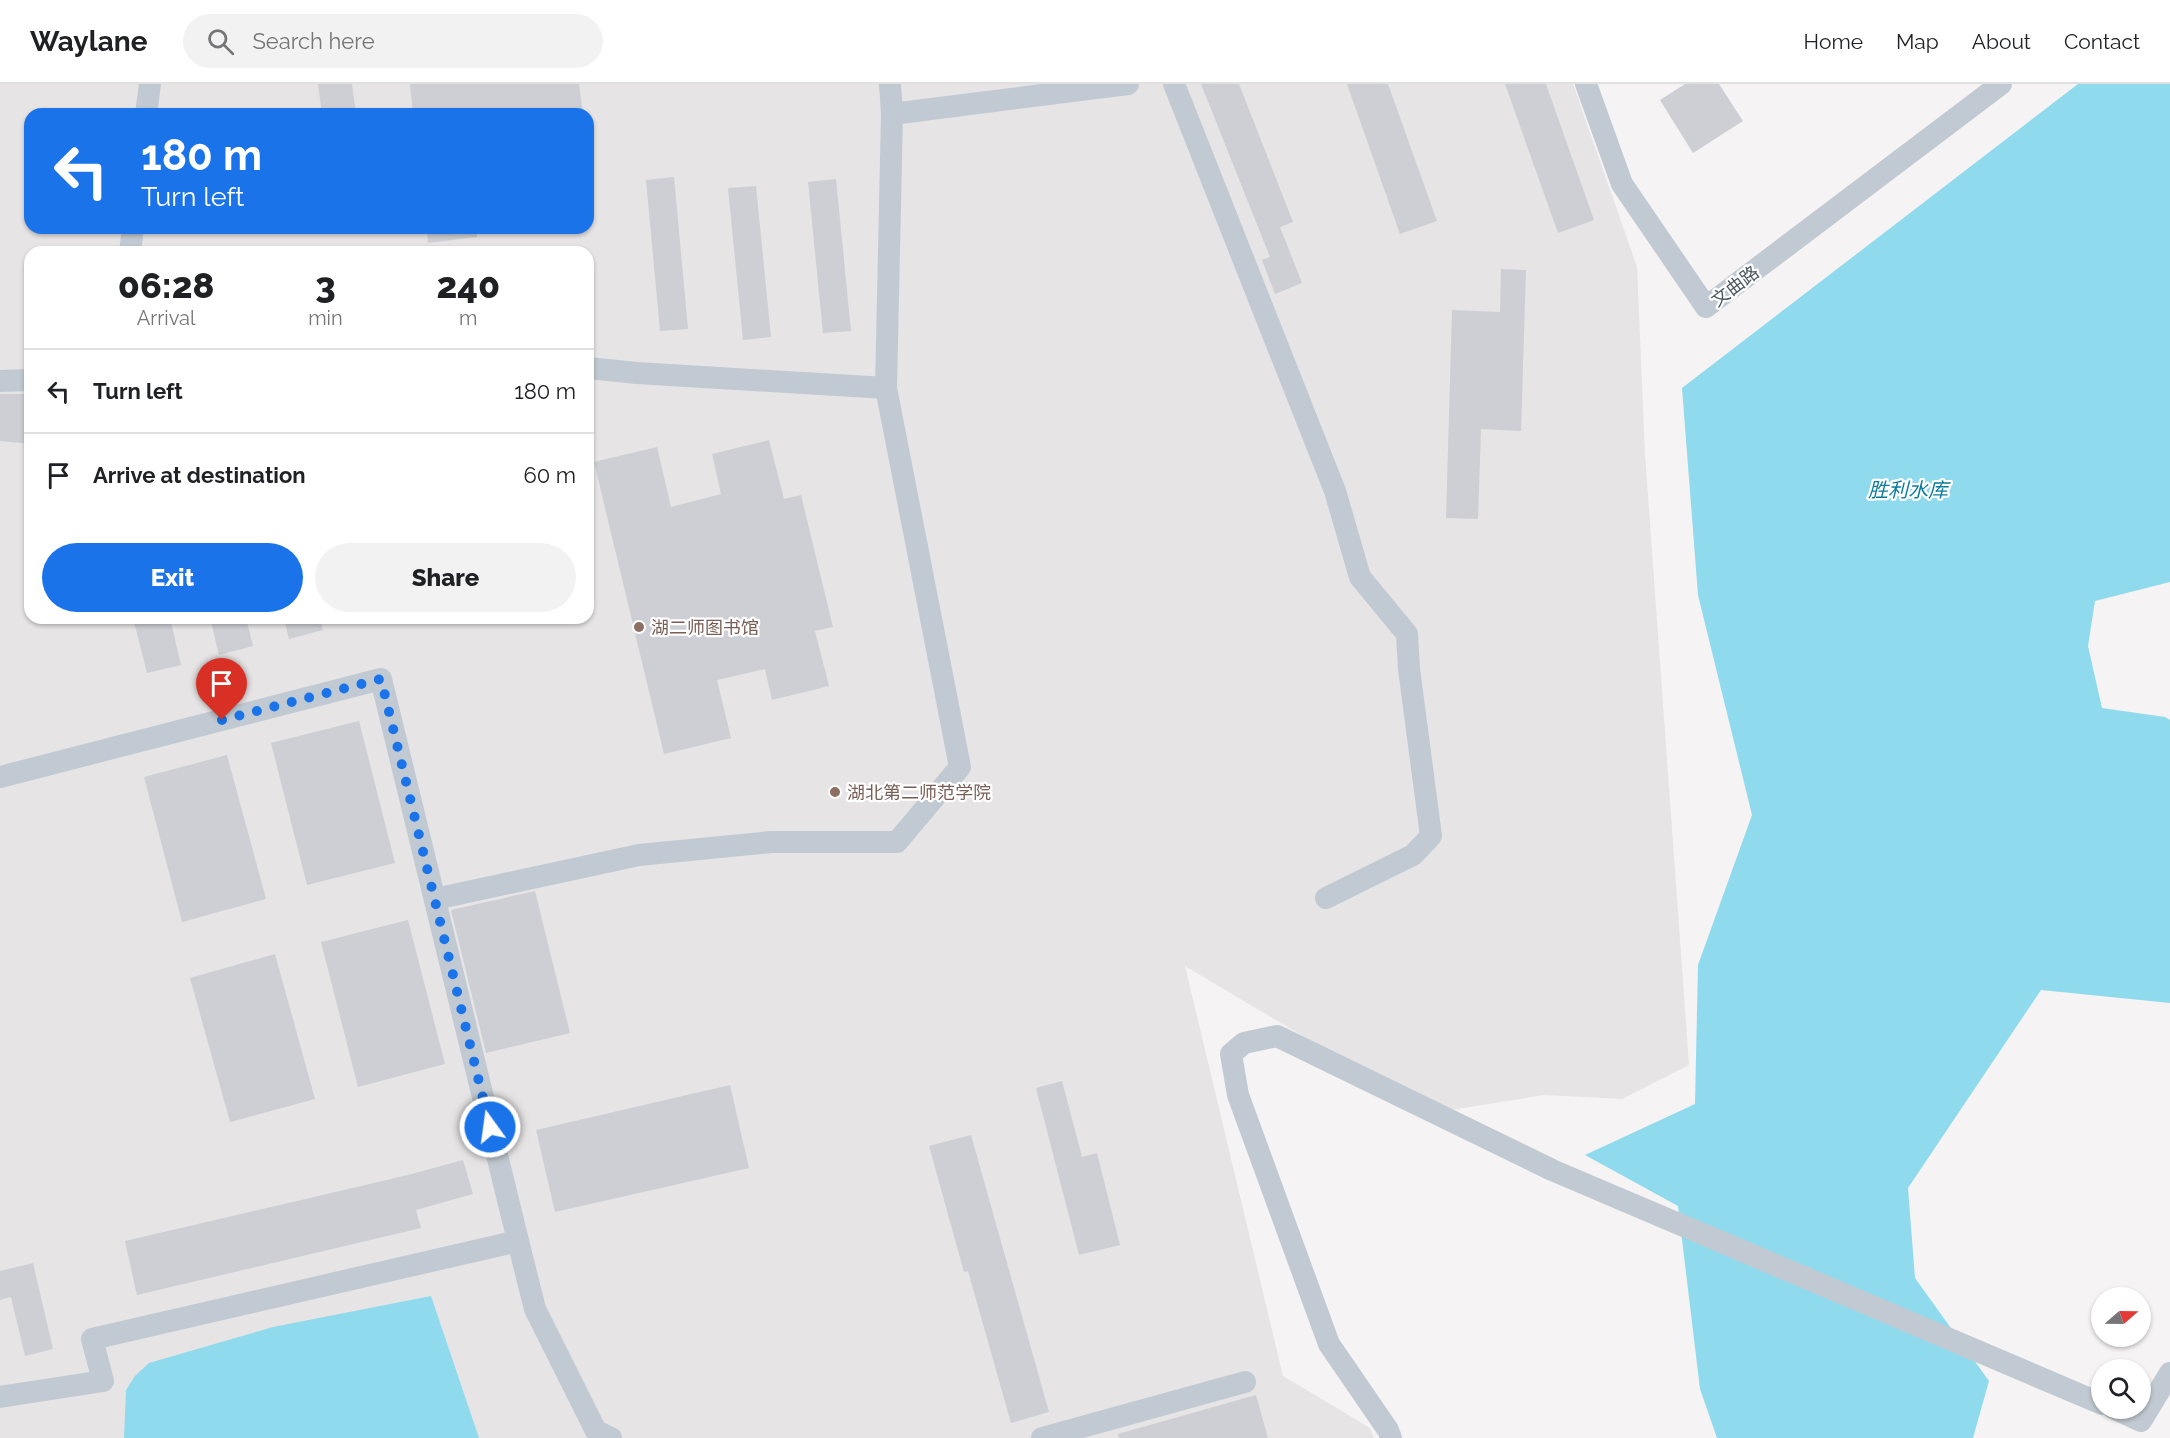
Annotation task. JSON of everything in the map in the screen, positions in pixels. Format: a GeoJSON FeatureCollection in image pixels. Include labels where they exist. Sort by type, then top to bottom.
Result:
{"type":"FeatureCollection","features":[{"type":"Feature","properties":{"kind":"street"},"geometry":{"type":"LineString","coordinates":[[147,108],[150,84]]}},
{"type":"Feature","properties":{"kind":"street"},"geometry":{"type":"LineString","coordinates":[[435,899],[639,855],[771,842],[897,842],[960,767],[886,388],[892,114],[890,84]]}},
{"type":"Feature","properties":{"kind":"street"},"geometry":{"type":"LineString","coordinates":[[892,114],[1128,84]]}},
{"type":"Feature","properties":{"kind":"street"},"geometry":{"type":"LineString","coordinates":[[1174,84],[1335,491],[1360,577],[1407,634],[1408,669],[1431,836],[1413,855],[1326,898]]}},
{"type":"Feature","properties":{"kind":"street","name":"文曲路"},"geometry":{"type":"LineString","coordinates":[[1587,84],[1622,184],[1706,307],[2001,84]]}},
{"type":"Feature","properties":{"kind":"street"},"geometry":{"type":"LineString","coordinates":[[594,369],[886,388]]}},
{"type":"Feature","properties":{"kind":"street"},"geometry":{"type":"LineString","coordinates":[[0,381],[24,380]]}},
{"type":"Feature","properties":{"kind":"street"},"geometry":{"type":"LineString","coordinates":[[0,777],[381,679],[535,1309],[596,1431],[611,1438]]}},
{"type":"Feature","properties":{"kind":"street"},"geometry":{"type":"LineString","coordinates":[[1391,1438],[1388,1430],[1329,1344],[1238,1095],[1231,1054],[1244,1043],[1277,1036],[1552,1170],[2091,1399]]}},
{"type":"Feature","properties":{"kind":"street"},"geometry":{"type":"LineString","coordinates":[[0,1397],[103,1381],[92,1339],[518,1241]]}},
{"type":"Feature","properties":{"kind":"street"},"geometry":{"type":"LineString","coordinates":[[2151,1404],[2170,1373]]}},
{"type":"Feature","properties":{"kind":"street"},"geometry":{"type":"LineString","coordinates":[[1042,1438],[1245,1382]]}},
{"type":"Feature","properties":{"kind":"shaded area","name":"湖北第二师范学院"},"geometry":{"type":"Polygon","coordinates":[[[0,84],[1573,84],[1637,267],[1645,454],[1689,1065],[1622,1099],[1544,1095],[1432,1113],[1185,966],[1283,1376],[1370,1428],[1374,1438],[0,1438],[0,84]]]}},
{"type":"Feature","properties":{"kind":"water","name":"胜利水库"},"geometry":{"type":"Polygon","coordinates":[[[2078,84],[2170,84],[2170,582],[2095,601],[2088,646],[2102,708],[2165,717],[2170,720],[2170,1003],[2041,990],[1908,1188],[1915,1278],[1989,1381],[1973,1438],[1717,1438],[1700,1389],[1678,1206],[1585,1155],[1695,1104],[1698,965],[1752,815],[1698,595],[1682,388],[2078,84]]]}},
{"type":"Feature","properties":{"kind":"water"},"geometry":{"type":"Polygon","coordinates":[[[431,1296],[479,1438],[124,1438],[126,1390],[135,1376],[149,1363],[273,1327],[431,1296]]]}},
{"type":"Feature","properties":{"kind":"building"},"geometry":{"type":"Polygon","coordinates":[[[318,84],[352,84],[355,108],[321,108],[318,84]]]}},
{"type":"Feature","properties":{"kind":"building"},"geometry":{"type":"Polygon","coordinates":[[[410,84],[579,84],[582,108],[412,108],[410,84]]]}},
{"type":"Feature","properties":{"kind":"building"},"geometry":{"type":"Polygon","coordinates":[[[1201,84],[1239,84],[1293,222],[1280,227],[1302,283],[1275,294],[1262,260],[1270,257],[1201,84]]]}},
{"type":"Feature","properties":{"kind":"building"},"geometry":{"type":"Polygon","coordinates":[[[1347,84],[1388,84],[1437,221],[1400,234],[1347,84]]]}},
{"type":"Feature","properties":{"kind":"building"},"geometry":{"type":"Polygon","coordinates":[[[1505,84],[1546,84],[1594,220],[1558,233],[1505,84]]]}},
{"type":"Feature","properties":{"kind":"building"},"geometry":{"type":"Polygon","coordinates":[[[1685,84],[1719,84],[1743,121],[1693,153],[1660,100],[1685,84]]]}},
{"type":"Feature","properties":{"kind":"building"},"geometry":{"type":"Polygon","coordinates":[[[674,177],[688,329],[660,331],[646,180],[674,177]]]}},
{"type":"Feature","properties":{"kind":"building"},"geometry":{"type":"Polygon","coordinates":[[[836,179],[851,331],[823,333],[808,182],[836,179]]]}},
{"type":"Feature","properties":{"kind":"building"},"geometry":{"type":"Polygon","coordinates":[[[756,186],[771,337],[743,340],[728,188],[756,186]]]}},
{"type":"Feature","properties":{"kind":"building"},"geometry":{"type":"Polygon","coordinates":[[[427,234],[477,234],[477,237],[428,243],[427,234]]]}},
{"type":"Feature","properties":{"kind":"building"},"geometry":{"type":"Polygon","coordinates":[[[1501,269],[1526,270],[1521,431],[1481,429],[1478,519],[1446,518],[1452,310],[1500,312],[1501,269]]]}},
{"type":"Feature","properties":{"kind":"building"},"geometry":{"type":"Polygon","coordinates":[[[0,394],[24,394],[24,443],[0,441],[0,394]]]}},
{"type":"Feature","properties":{"kind":"building"},"geometry":{"type":"Polygon","coordinates":[[[769,440],[784,499],[801,495],[833,627],[815,631],[829,686],[772,700],[765,669],[717,680],[731,738],[664,754],[594,462],[657,447],[671,507],[721,494],[712,454],[769,440]]]}},
{"type":"Feature","properties":{"kind":"building"},"geometry":{"type":"Polygon","coordinates":[[[135,624],[171,624],[181,665],[147,673],[135,624]]]}},
{"type":"Feature","properties":{"kind":"building"},"geometry":{"type":"Polygon","coordinates":[[[211,624],[248,624],[253,646],[219,655],[211,624]]]}},
{"type":"Feature","properties":{"kind":"building"},"geometry":{"type":"Polygon","coordinates":[[[285,624],[322,624],[323,630],[289,639],[285,624]]]}},
{"type":"Feature","properties":{"kind":"building"},"geometry":{"type":"Polygon","coordinates":[[[359,721],[395,863],[307,885],[271,743],[359,721]]]}},
{"type":"Feature","properties":{"kind":"building"},"geometry":{"type":"Polygon","coordinates":[[[227,755],[266,899],[182,922],[144,777],[227,755]]]}},
{"type":"Feature","properties":{"kind":"building"},"geometry":{"type":"Polygon","coordinates":[[[535,891],[570,1033],[486,1053],[451,910],[535,891]]]}},
{"type":"Feature","properties":{"kind":"building"},"geometry":{"type":"Polygon","coordinates":[[[408,920],[445,1064],[358,1087],[321,942],[408,920]]]}},
{"type":"Feature","properties":{"kind":"building"},"geometry":{"type":"Polygon","coordinates":[[[275,954],[315,1099],[230,1122],[190,978],[275,954]]]}},
{"type":"Feature","properties":{"kind":"building"},"geometry":{"type":"Polygon","coordinates":[[[1062,1081],[1082,1157],[1097,1153],[1120,1245],[1079,1255],[1036,1088],[1062,1081]]]}},
{"type":"Feature","properties":{"kind":"building"},"geometry":{"type":"Polygon","coordinates":[[[730,1085],[749,1168],[555,1212],[536,1130],[730,1085]]]}},
{"type":"Feature","properties":{"kind":"building"},"geometry":{"type":"Polygon","coordinates":[[[971,1135],[1049,1412],[1011,1423],[968,1271],[964,1272],[929,1146],[971,1135]]]}},
{"type":"Feature","properties":{"kind":"building"},"geometry":{"type":"Polygon","coordinates":[[[463,1160],[473,1194],[416,1210],[421,1228],[137,1295],[125,1241],[463,1160]]]}},
{"type":"Feature","properties":{"kind":"building"},"geometry":{"type":"Polygon","coordinates":[[[33,1263],[53,1349],[25,1356],[11,1297],[0,1300],[0,1271],[33,1263]]]}},
{"type":"Feature","properties":{"kind":"building"},"geometry":{"type":"Polygon","coordinates":[[[1256,1395],[1268,1438],[1119,1438],[1118,1434],[1256,1395]]]}},
{"type":"Feature","properties":{"kind":"place","name":"湖二师图书馆"},"geometry":{"type":"Point","coordinates":[639,627]}},
{"type":"Feature","properties":{"kind":"place","name":"湖北第二师范学院"},"geometry":{"type":"Point","coordinates":[835,792]}},
{"type":"Feature","properties":{"kind":"route"},"geometry":{"type":"LineString","coordinates":[[222,720],[381,679],[490,1127]]}}]}
